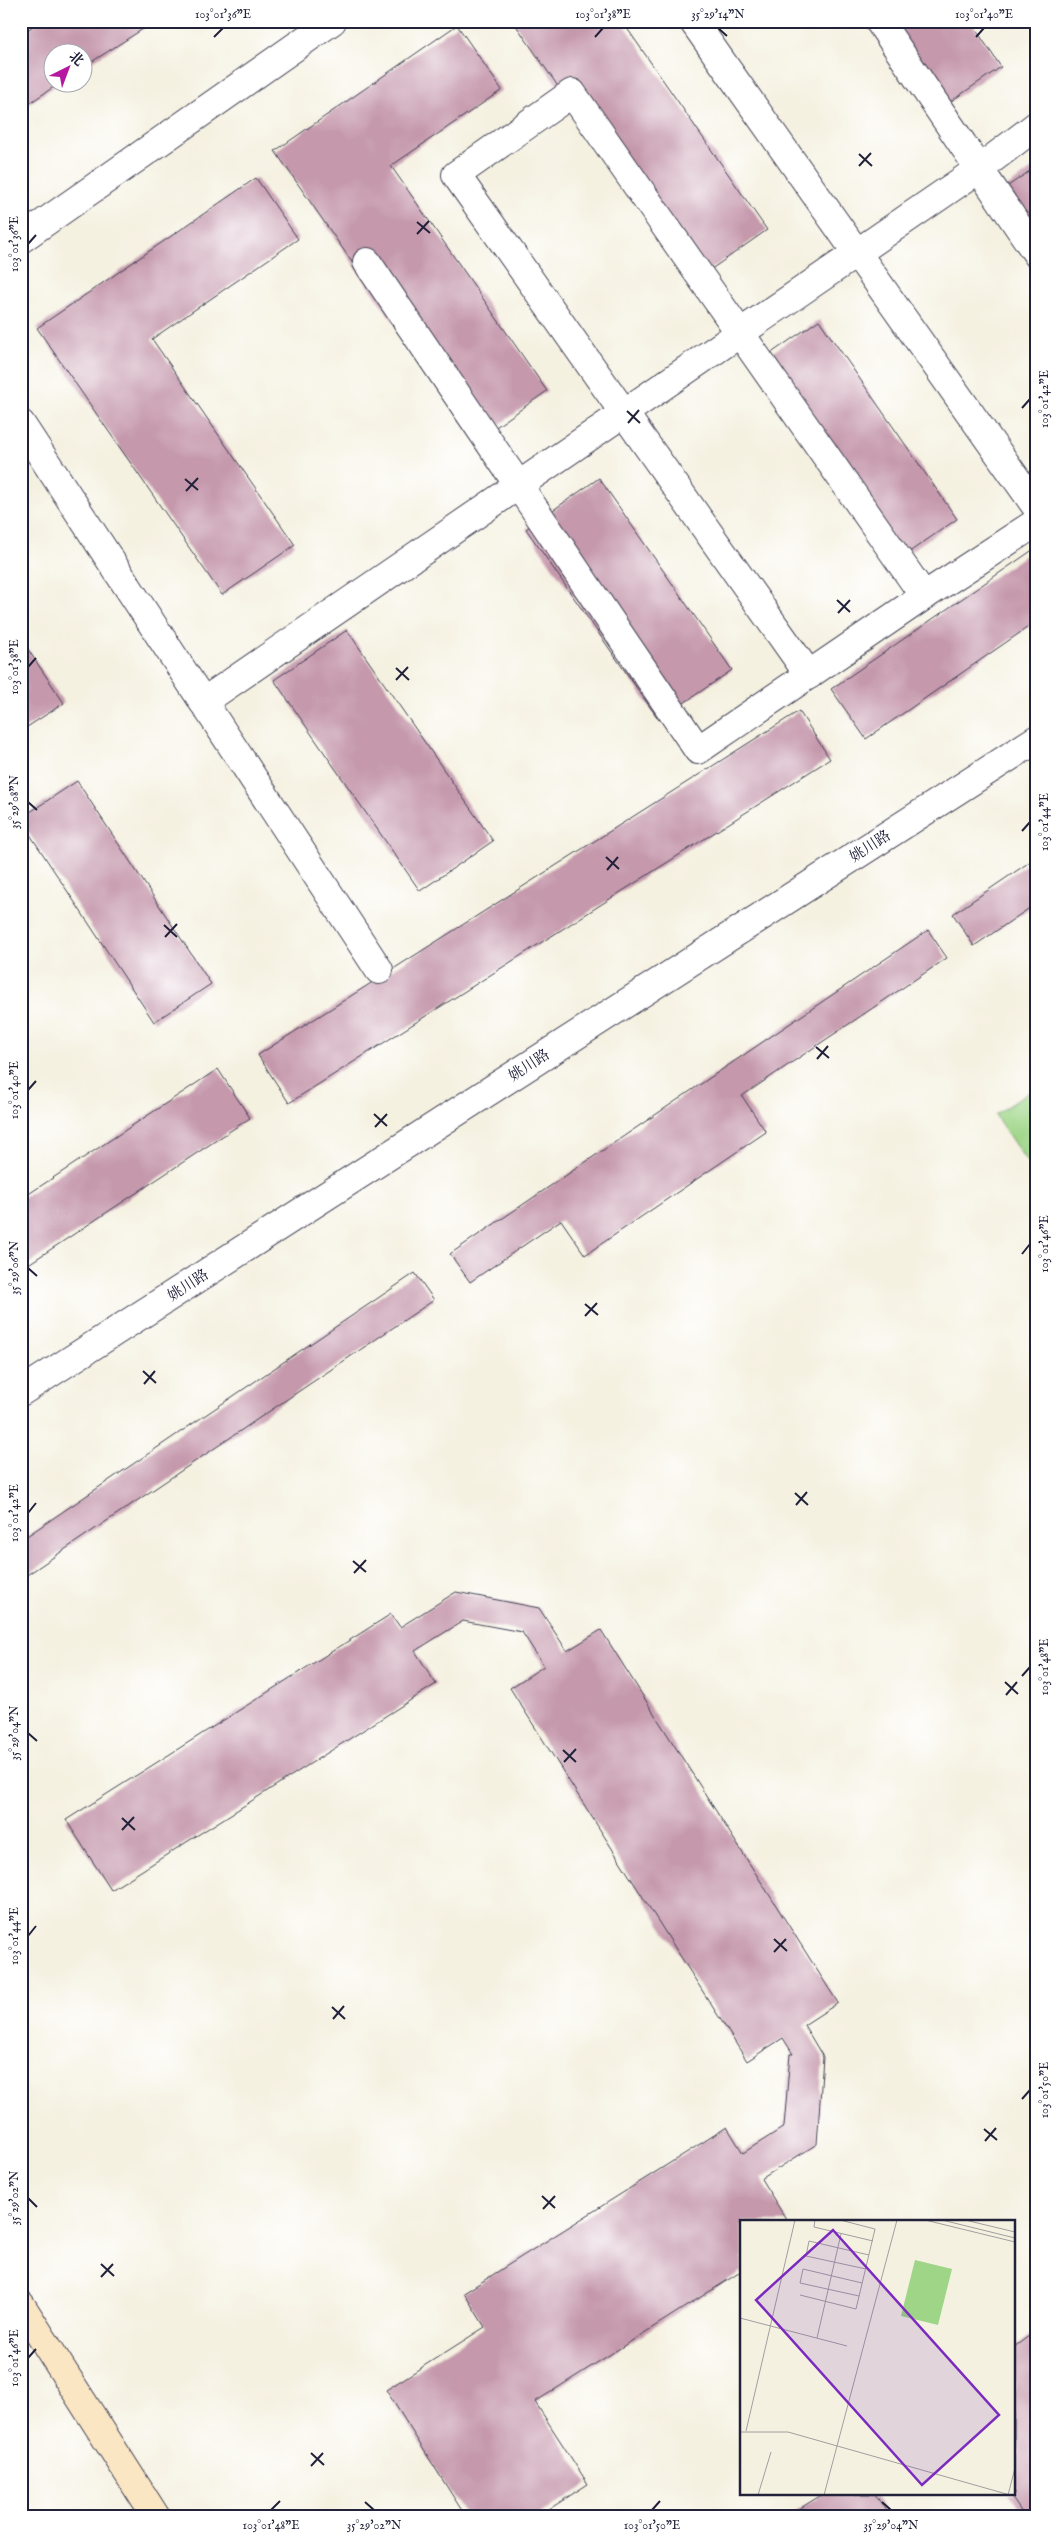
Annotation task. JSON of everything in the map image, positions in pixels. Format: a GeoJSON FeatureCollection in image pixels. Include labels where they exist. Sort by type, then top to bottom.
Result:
{"type":"FeatureCollection","features":[{"type":"Feature","properties":{"kind":"main road"},"geometry":{"type":"LineString","coordinates":[[21,2305],[156,2517]]}},
{"type":"Feature","properties":{"kind":"street"},"geometry":{"type":"LineString","coordinates":[[21,239],[332,21]]}},
{"type":"Feature","properties":{"kind":"street"},"geometry":{"type":"LineString","coordinates":[[693,21],[1037,508]]}},
{"type":"Feature","properties":{"kind":"street"},"geometry":{"type":"LineString","coordinates":[[879,21],[1037,254]]}},
{"type":"Feature","properties":{"kind":"street"},"geometry":{"type":"LineString","coordinates":[[809,675],[456,175],[572,93],[924,596]]}},
{"type":"Feature","properties":{"kind":"street"},"geometry":{"type":"LineString","coordinates":[[203,702],[979,169],[1037,125]]}},
{"type":"Feature","properties":{"kind":"street"},"geometry":{"type":"LineString","coordinates":[[366,262],[698,750],[924,596],[1037,522]]}},
{"type":"Feature","properties":{"kind":"street"},"geometry":{"type":"LineString","coordinates":[[21,424],[379,970]]}},
{"type":"Feature","properties":{"kind":"street","name":"姚川路"},"geometry":{"type":"LineString","coordinates":[[21,1392],[1037,739]]}},
{"type":"Feature","properties":{"kind":"green space"},"geometry":{"type":"Polygon","coordinates":[[[1037,1087],[1037,1177],[995,1115],[1037,1087]]]}},
{"type":"Feature","properties":{"kind":"building"},"geometry":{"type":"Polygon","coordinates":[[[41,21],[142,21],[146,27],[92,62],[92,42],[42,42],[42,92],[46,92],[21,109],[21,34],[41,21]]]}},
{"type":"Feature","properties":{"kind":"building"},"geometry":{"type":"Polygon","coordinates":[[[513,21],[622,21],[767,230],[693,282],[513,21]]]}},
{"type":"Feature","properties":{"kind":"building"},"geometry":{"type":"Polygon","coordinates":[[[885,21],[970,21],[1001,67],[944,106],[885,21]]]}},
{"type":"Feature","properties":{"kind":"building"},"geometry":{"type":"Polygon","coordinates":[[[457,25],[502,90],[391,166],[547,391],[476,441],[275,151],[457,25]]]}},
{"type":"Feature","properties":{"kind":"building"},"geometry":{"type":"Polygon","coordinates":[[[1037,166],[1037,269],[989,199],[1037,166]]]}},
{"type":"Feature","properties":{"kind":"building"},"geometry":{"type":"Polygon","coordinates":[[[256,178],[298,239],[152,339],[295,545],[222,595],[37,328],[256,178]]]}},
{"type":"Feature","properties":{"kind":"building"},"geometry":{"type":"Polygon","coordinates":[[[819,320],[957,519],[892,564],[754,365],[819,320]]]}},
{"type":"Feature","properties":{"kind":"building"},"geometry":{"type":"Polygon","coordinates":[[[599,478],[732,670],[659,720],[526,529],[599,478]]]}},
{"type":"Feature","properties":{"kind":"building"},"geometry":{"type":"Polygon","coordinates":[[[1037,547],[1037,621],[866,739],[831,689],[1037,547]]]}},
{"type":"Feature","properties":{"kind":"building"},"geometry":{"type":"Polygon","coordinates":[[[347,630],[493,841],[420,891],[274,680],[347,630]]]}},
{"type":"Feature","properties":{"kind":"building"},"geometry":{"type":"Polygon","coordinates":[[[21,639],[64,703],[21,731],[21,639]]]}},
{"type":"Feature","properties":{"kind":"building"},"geometry":{"type":"Polygon","coordinates":[[[799,711],[830,759],[289,1103],[258,1055],[799,711]]]}},
{"type":"Feature","properties":{"kind":"building"},"geometry":{"type":"Polygon","coordinates":[[[77,781],[211,984],[154,1022],[21,821],[21,818],[77,781]]]}},
{"type":"Feature","properties":{"kind":"building"},"geometry":{"type":"Polygon","coordinates":[[[1037,857],[1037,903],[974,946],[953,914],[1037,857]]]}},
{"type":"Feature","properties":{"kind":"building"},"geometry":{"type":"Polygon","coordinates":[[[928,930],[947,958],[742,1096],[766,1132],[585,1255],[561,1220],[470,1282],[450,1254],[928,930]]]}},
{"type":"Feature","properties":{"kind":"building"},"geometry":{"type":"Polygon","coordinates":[[[218,1069],[250,1118],[21,1269],[21,1199],[218,1069]]]}},
{"type":"Feature","properties":{"kind":"building"},"geometry":{"type":"Polygon","coordinates":[[[415,1273],[434,1300],[21,1579],[21,1540],[415,1273]]]}},
{"type":"Feature","properties":{"kind":"building"},"geometry":{"type":"Polygon","coordinates":[[[456,1592],[539,1608],[567,1651],[601,1630],[838,2003],[804,2025],[823,2057],[817,2144],[761,2179],[787,2220],[740,2220],[740,2272],[535,2402],[588,2484],[537,2517],[466,2517],[386,2390],[485,2327],[464,2293],[727,2127],[743,2153],[784,2127],[790,2054],[793,2054],[783,2038],[747,2061],[510,1688],[544,1666],[522,1632],[463,1621],[415,1651],[436,1684],[111,1890],[66,1820],[391,1614],[400,1627],[456,1592]]]}},
{"type":"Feature","properties":{"kind":"building"},"geometry":{"type":"Polygon","coordinates":[[[1037,2330],[1037,2517],[1025,2517],[1010,2496],[1016,2496],[1016,2346],[1037,2330]]]}},
{"type":"Feature","properties":{"kind":"building"},"geometry":{"type":"Polygon","coordinates":[[[820,2496],[876,2496],[890,2517],[793,2517],[791,2514],[820,2496]]]}}]}
